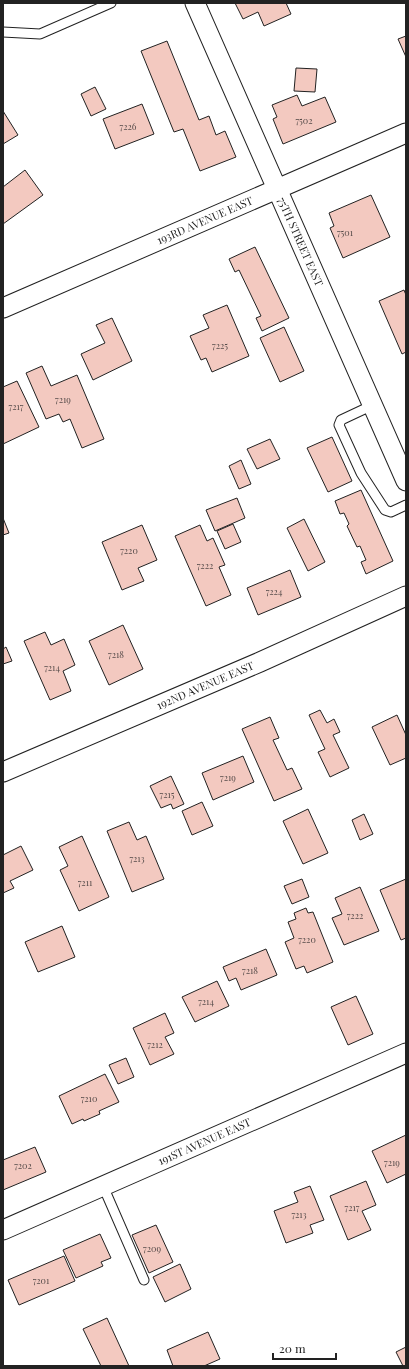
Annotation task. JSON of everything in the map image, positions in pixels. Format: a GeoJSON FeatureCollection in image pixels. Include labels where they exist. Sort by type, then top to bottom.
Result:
{"type":"FeatureCollection","features":[{"type":"Feature","properties":{"kind":"street","name":"75TH STREET EAST"},"geometry":{"type":"LineString","coordinates":[[195,3],[278,188],[406,481]]}},
{"type":"Feature","properties":{"kind":"street","name":"193RD AVENUE EAST"},"geometry":{"type":"LineString","coordinates":[[3,308],[406,133]]}},
{"type":"Feature","properties":{"kind":"street","name":"192ND AVENUE EAST"},"geometry":{"type":"LineString","coordinates":[[3,772],[260,662],[406,596]]}},
{"type":"Feature","properties":{"kind":"street","name":"191ST AVENUE EAST"},"geometry":{"type":"LineString","coordinates":[[3,1230],[406,1053]]}},
{"type":"Feature","properties":{"kind":"lane"},"geometry":{"type":"LineString","coordinates":[[3,32],[40,34],[111,3]]}},
{"type":"Feature","properties":{"kind":"lane"},"geometry":{"type":"LineString","coordinates":[[373,405],[340,420],[339,425],[361,473],[385,510],[391,512],[406,505]]}},
{"type":"Feature","properties":{"kind":"lane"},"geometry":{"type":"LineString","coordinates":[[103,1186],[144,1280]]}},
{"type":"Feature","properties":{"kind":"building"},"geometry":{"type":"Polygon","coordinates":[[[235,3],[286,3],[291,14],[264,26],[258,12],[243,19],[235,3]]]}},
{"type":"Feature","properties":{"kind":"building"},"geometry":{"type":"Polygon","coordinates":[[[406,36],[406,57],[398,39],[406,36]]]}},
{"type":"Feature","properties":{"kind":"building"},"geometry":{"type":"Polygon","coordinates":[[[167,41],[199,120],[209,116],[216,135],[225,131],[236,157],[200,171],[183,129],[174,132],[141,51],[167,41]]]}},
{"type":"Feature","properties":{"kind":"building"},"geometry":{"type":"Polygon","coordinates":[[[296,68],[317,69],[315,92],[294,91],[296,68]]]}},
{"type":"Feature","properties":{"kind":"building"},"geometry":{"type":"Polygon","coordinates":[[[95,87],[106,109],[91,116],[81,94],[95,87]]]}},
{"type":"Feature","properties":{"kind":"building"},"geometry":{"type":"Polygon","coordinates":[[[297,95],[302,106],[325,97],[336,122],[283,144],[273,119],[277,117],[272,105],[297,95]]]}},
{"type":"Feature","properties":{"kind":"building"},"geometry":{"type":"Polygon","coordinates":[[[142,104],[154,134],[115,149],[103,119],[142,104]]]}},
{"type":"Feature","properties":{"kind":"building"},"geometry":{"type":"Polygon","coordinates":[[[3,111],[18,135],[3,144],[3,111]]]}},
{"type":"Feature","properties":{"kind":"building"},"geometry":{"type":"Polygon","coordinates":[[[25,170],[43,195],[3,224],[3,187],[25,170]]]}},
{"type":"Feature","properties":{"kind":"building"},"geometry":{"type":"Polygon","coordinates":[[[371,195],[390,237],[343,258],[330,228],[334,226],[329,213],[371,195]]]}},
{"type":"Feature","properties":{"kind":"building"},"geometry":{"type":"Polygon","coordinates":[[[255,247],[289,318],[262,331],[256,318],[261,316],[239,270],[235,272],[229,259],[255,247]]]}},
{"type":"Feature","properties":{"kind":"building"},"geometry":{"type":"Polygon","coordinates":[[[404,290],[406,295],[406,352],[402,354],[379,301],[404,290]]]}},
{"type":"Feature","properties":{"kind":"building"},"geometry":{"type":"Polygon","coordinates":[[[227,305],[249,356],[212,372],[206,358],[201,360],[190,336],[209,328],[203,315],[227,305]]]}},
{"type":"Feature","properties":{"kind":"building"},"geometry":{"type":"Polygon","coordinates":[[[112,318],[132,361],[93,380],[81,354],[105,343],[96,325],[112,318]]]}},
{"type":"Feature","properties":{"kind":"building"},"geometry":{"type":"Polygon","coordinates":[[[284,327],[304,371],[280,382],[260,338],[284,327]]]}},
{"type":"Feature","properties":{"kind":"building"},"geometry":{"type":"Polygon","coordinates":[[[42,366],[51,386],[77,375],[104,439],[82,448],[70,419],[63,422],[59,414],[46,419],[26,373],[42,366]]]}},
{"type":"Feature","properties":{"kind":"building"},"geometry":{"type":"Polygon","coordinates":[[[17,381],[39,427],[3,444],[3,387],[17,381]]]}},
{"type":"Feature","properties":{"kind":"building"},"geometry":{"type":"Polygon","coordinates":[[[332,437],[352,481],[328,492],[307,448],[332,437]]]}},
{"type":"Feature","properties":{"kind":"building"},"geometry":{"type":"Polygon","coordinates":[[[270,439],[280,459],[257,469],[247,449],[270,439]]]}},
{"type":"Feature","properties":{"kind":"building"},"geometry":{"type":"Polygon","coordinates":[[[241,460],[251,484],[239,489],[229,466],[241,460]]]}},
{"type":"Feature","properties":{"kind":"building"},"geometry":{"type":"Polygon","coordinates":[[[361,490],[393,561],[366,574],[361,562],[366,560],[360,546],[357,547],[347,526],[349,524],[344,513],[340,514],[335,501],[361,490]]]}},
{"type":"Feature","properties":{"kind":"building"},"geometry":{"type":"Polygon","coordinates":[[[237,498],[245,518],[215,531],[206,510],[237,498]]]}},
{"type":"Feature","properties":{"kind":"building"},"geometry":{"type":"Polygon","coordinates":[[[3,518],[9,533],[3,535],[3,518]]]}},
{"type":"Feature","properties":{"kind":"building"},"geometry":{"type":"Polygon","coordinates":[[[304,519],[325,562],[308,571],[287,528],[304,519]]]}},
{"type":"Feature","properties":{"kind":"building"},"geometry":{"type":"Polygon","coordinates":[[[233,524],[241,542],[225,549],[217,531],[233,524]]]}},
{"type":"Feature","properties":{"kind":"building"},"geometry":{"type":"Polygon","coordinates":[[[142,525],[157,560],[138,568],[144,581],[122,590],[102,542],[142,525]]]}},
{"type":"Feature","properties":{"kind":"building"},"geometry":{"type":"Polygon","coordinates":[[[200,525],[207,541],[213,538],[225,565],[219,567],[231,595],[206,606],[175,536],[200,525]]]}},
{"type":"Feature","properties":{"kind":"building"},"geometry":{"type":"Polygon","coordinates":[[[290,570],[301,597],[258,615],[247,588],[290,570]]]}},
{"type":"Feature","properties":{"kind":"building"},"geometry":{"type":"Polygon","coordinates":[[[123,625],[143,669],[109,685],[89,641],[123,625]]]}},
{"type":"Feature","properties":{"kind":"building"},"geometry":{"type":"Polygon","coordinates":[[[45,632],[51,645],[64,639],[75,665],[63,671],[71,691],[50,700],[24,641],[45,632]]]}},
{"type":"Feature","properties":{"kind":"building"},"geometry":{"type":"Polygon","coordinates":[[[6,647],[12,661],[3,664],[3,649],[6,647]]]}},
{"type":"Feature","properties":{"kind":"building"},"geometry":{"type":"Polygon","coordinates":[[[320,710],[327,723],[334,719],[340,732],[333,735],[349,768],[330,777],[318,752],[325,749],[309,715],[320,710]]]}},
{"type":"Feature","properties":{"kind":"building"},"geometry":{"type":"Polygon","coordinates":[[[397,715],[406,735],[406,758],[390,765],[372,727],[397,715]]]}},
{"type":"Feature","properties":{"kind":"building"},"geometry":{"type":"Polygon","coordinates":[[[270,717],[279,738],[273,740],[287,770],[292,768],[302,789],[274,801],[242,729],[270,717]]]}},
{"type":"Feature","properties":{"kind":"building"},"geometry":{"type":"Polygon","coordinates":[[[243,756],[254,782],[213,800],[202,773],[243,756]]]}},
{"type":"Feature","properties":{"kind":"building"},"geometry":{"type":"Polygon","coordinates":[[[171,776],[184,804],[173,809],[171,804],[161,808],[150,786],[171,776]]]}},
{"type":"Feature","properties":{"kind":"building"},"geometry":{"type":"Polygon","coordinates":[[[202,802],[213,826],[192,835],[182,811],[202,802]]]}},
{"type":"Feature","properties":{"kind":"building"},"geometry":{"type":"Polygon","coordinates":[[[308,809],[328,853],[303,864],[283,821],[308,809]]]}},
{"type":"Feature","properties":{"kind":"building"},"geometry":{"type":"Polygon","coordinates":[[[364,814],[373,834],[360,840],[352,820],[364,814]]]}},
{"type":"Feature","properties":{"kind":"building"},"geometry":{"type":"Polygon","coordinates":[[[129,822],[137,840],[146,836],[164,879],[132,892],[107,831],[129,822]]]}},
{"type":"Feature","properties":{"kind":"building"},"geometry":{"type":"Polygon","coordinates":[[[82,836],[109,897],[79,911],[60,870],[68,866],[59,847],[82,836]]]}},
{"type":"Feature","properties":{"kind":"building"},"geometry":{"type":"Polygon","coordinates":[[[21,846],[33,870],[10,881],[14,888],[3,893],[3,855],[21,846]]]}},
{"type":"Feature","properties":{"kind":"building"},"geometry":{"type":"Polygon","coordinates":[[[302,879],[309,897],[292,904],[284,886],[302,879]]]}},
{"type":"Feature","properties":{"kind":"building"},"geometry":{"type":"Polygon","coordinates":[[[406,879],[406,938],[401,940],[380,890],[406,879]]]}},
{"type":"Feature","properties":{"kind":"building"},"geometry":{"type":"Polygon","coordinates":[[[360,887],[379,931],[344,945],[332,918],[342,914],[335,898],[360,887]]]}},
{"type":"Feature","properties":{"kind":"building"},"geometry":{"type":"Polygon","coordinates":[[[306,908],[308,913],[313,912],[333,962],[307,973],[304,966],[296,969],[285,942],[294,938],[288,922],[296,919],[294,913],[306,908]]]}},
{"type":"Feature","properties":{"kind":"building"},"geometry":{"type":"Polygon","coordinates":[[[62,926],[75,957],[38,972],[25,942],[62,926]]]}},
{"type":"Feature","properties":{"kind":"building"},"geometry":{"type":"Polygon","coordinates":[[[266,949],[277,975],[241,990],[236,978],[229,981],[223,967],[266,949]]]}},
{"type":"Feature","properties":{"kind":"building"},"geometry":{"type":"Polygon","coordinates":[[[217,981],[229,1006],[195,1022],[182,997],[217,981]]]}},
{"type":"Feature","properties":{"kind":"building"},"geometry":{"type":"Polygon","coordinates":[[[356,996],[373,1034],[348,1045],[331,1007],[356,996]]]}},
{"type":"Feature","properties":{"kind":"building"},"geometry":{"type":"Polygon","coordinates":[[[165,1013],[174,1033],[165,1037],[174,1054],[150,1065],[133,1028],[165,1013]]]}},
{"type":"Feature","properties":{"kind":"building"},"geometry":{"type":"Polygon","coordinates":[[[126,1058],[134,1077],[118,1084],[109,1065],[126,1058]]]}},
{"type":"Feature","properties":{"kind":"building"},"geometry":{"type":"Polygon","coordinates":[[[105,1074],[119,1102],[99,1111],[100,1114],[84,1121],[83,1119],[72,1124],[59,1096],[105,1074]]]}},
{"type":"Feature","properties":{"kind":"building"},"geometry":{"type":"Polygon","coordinates":[[[406,1135],[406,1174],[387,1183],[372,1151],[406,1135]]]}},
{"type":"Feature","properties":{"kind":"building"},"geometry":{"type":"Polygon","coordinates":[[[35,1147],[46,1172],[3,1190],[3,1160],[35,1147]]]}},
{"type":"Feature","properties":{"kind":"building"},"geometry":{"type":"Polygon","coordinates":[[[366,1181],[376,1205],[362,1211],[371,1230],[348,1240],[330,1196],[366,1181]]]}},
{"type":"Feature","properties":{"kind":"building"},"geometry":{"type":"Polygon","coordinates":[[[310,1186],[324,1220],[310,1225],[313,1233],[286,1243],[274,1211],[298,1202],[294,1192],[310,1186]]]}},
{"type":"Feature","properties":{"kind":"building"},"geometry":{"type":"Polygon","coordinates":[[[156,1225],[173,1262],[149,1273],[132,1235],[156,1225]]]}},
{"type":"Feature","properties":{"kind":"building"},"geometry":{"type":"Polygon","coordinates":[[[100,1234],[111,1258],[101,1262],[103,1266],[76,1278],[63,1250],[100,1234]]]}},
{"type":"Feature","properties":{"kind":"building"},"geometry":{"type":"Polygon","coordinates":[[[64,1256],[75,1281],[19,1305],[8,1280],[64,1256]]]}},
{"type":"Feature","properties":{"kind":"building"},"geometry":{"type":"Polygon","coordinates":[[[180,1264],[191,1289],[165,1302],[153,1277],[180,1264]]]}},
{"type":"Feature","properties":{"kind":"building"},"geometry":{"type":"Polygon","coordinates":[[[107,1318],[129,1366],[101,1366],[83,1329],[107,1318]]]}},
{"type":"Feature","properties":{"kind":"building"},"geometry":{"type":"Polygon","coordinates":[[[208,1332],[220,1359],[204,1366],[173,1366],[167,1350],[208,1332]]]}},
{"type":"Feature","properties":{"kind":"building"},"geometry":{"type":"Polygon","coordinates":[[[406,1347],[406,1366],[403,1366],[396,1352],[406,1347]]]}}]}
